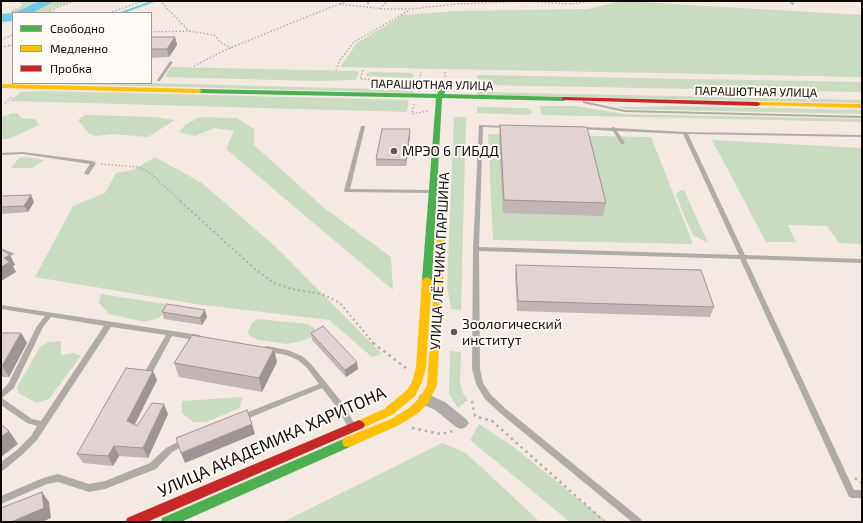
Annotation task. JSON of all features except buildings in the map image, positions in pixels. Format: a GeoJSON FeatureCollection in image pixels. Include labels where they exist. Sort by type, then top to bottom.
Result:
{"type":"FeatureCollection","features":[{"type":"Feature","properties":{"kind":"main road","name":"ПАРАШЮТНАЯ УЛИЦА"},"geometry":{"type":"LineString","coordinates":[[368,85],[649,92]]}},
{"type":"Feature","properties":{"kind":"main road","name":"ПАРАШЮТНАЯ УЛИЦА"},"geometry":{"type":"LineString","coordinates":[[1,86],[862,106]]}},
{"type":"Feature","properties":{"kind":"main road","name":"УЛИЦА ЛЁТЧИКА ПАРШИНА"},"geometry":{"type":"LineString","coordinates":[[417,382],[421,367],[433,192],[444,87]]}},
{"type":"Feature","properties":{"kind":"main road","name":"УЛИЦА ЛЁТЧИКА ПАРШИНА"},"geometry":{"type":"LineString","coordinates":[[443,97],[444,174]]}},
{"type":"Feature","properties":{"kind":"main road","name":"УЛИЦА ЛЁТЧИКА ПАРШИНА"},"geometry":{"type":"LineString","coordinates":[[425,399],[432,385],[434,372],[441,229]]}},
{"type":"Feature","properties":{"kind":"main road","name":"УЛИЦА АКАДЕМИКА ХАРИТОНА"},"geometry":{"type":"LineString","coordinates":[[132,522],[388,412],[411,393],[417,382]]}},
{"type":"Feature","properties":{"kind":"main road","name":"УЛИЦА АКАДЕМИКА ХАРИТОНА"},"geometry":{"type":"LineString","coordinates":[[167,522],[395,422],[413,410],[425,399]]}},
{"type":"Feature","properties":{"kind":"street"},"geometry":{"type":"LineString","coordinates":[[425,399],[440,406],[463,424]]}},
{"type":"Feature","properties":{"kind":"lane"},"geometry":{"type":"LineString","coordinates":[[159,80],[171,62]]}},
{"type":"Feature","properties":{"kind":"lane"},"geometry":{"type":"LineString","coordinates":[[580,100],[625,111],[862,117]]}},
{"type":"Feature","properties":{"kind":"lane"},"geometry":{"type":"LineString","coordinates":[[512,127],[481,126],[476,249],[476,369],[480,384],[488,397],[503,412],[638,522]]}},
{"type":"Feature","properties":{"kind":"lane"},"geometry":{"type":"LineString","coordinates":[[363,127],[347,190],[433,192]]}},
{"type":"Feature","properties":{"kind":"lane"},"geometry":{"type":"LineString","coordinates":[[574,128],[613,128],[685,133],[862,136]]}},
{"type":"Feature","properties":{"kind":"lane"},"geometry":{"type":"LineString","coordinates":[[613,128],[623,143]]}},
{"type":"Feature","properties":{"kind":"lane"},"geometry":{"type":"LineString","coordinates":[[685,133],[741,257],[852,494],[862,494]]}},
{"type":"Feature","properties":{"kind":"lane"},"geometry":{"type":"LineString","coordinates":[[1,154],[23,153],[93,163],[87,173]]}},
{"type":"Feature","properties":{"kind":"lane"},"geometry":{"type":"LineString","coordinates":[[476,249],[862,262]]}},
{"type":"Feature","properties":{"kind":"lane"},"geometry":{"type":"LineString","coordinates":[[1,250],[11,254]]}},
{"type":"Feature","properties":{"kind":"lane"},"geometry":{"type":"LineString","coordinates":[[1,307],[209,340]]}},
{"type":"Feature","properties":{"kind":"lane"},"geometry":{"type":"LineString","coordinates":[[1,396],[11,386],[40,326],[50,314]]}},
{"type":"Feature","properties":{"kind":"lane"},"geometry":{"type":"LineString","coordinates":[[1,467],[20,452],[43,424],[109,324]]}},
{"type":"Feature","properties":{"kind":"lane"},"geometry":{"type":"LineString","coordinates":[[147,375],[170,334]]}},
{"type":"Feature","properties":{"kind":"lane"},"geometry":{"type":"LineString","coordinates":[[256,348],[287,353],[300,358],[342,408],[352,427]]}},
{"type":"Feature","properties":{"kind":"lane"},"geometry":{"type":"LineString","coordinates":[[236,420],[323,385]]}},
{"type":"Feature","properties":{"kind":"lane"},"geometry":{"type":"LineString","coordinates":[[1,400],[30,421],[43,424]]}},
{"type":"Feature","properties":{"kind":"lane"},"geometry":{"type":"LineString","coordinates":[[1,500],[46,481],[58,478],[89,488],[105,485],[153,466],[178,443],[192,438]]}},
{"type":"Feature","properties":{"kind":"path"},"geometry":{"type":"LineString","coordinates":[[54,12],[54,9],[74,1]]}},
{"type":"Feature","properties":{"kind":"path"},"geometry":{"type":"LineString","coordinates":[[112,12],[143,1]]}},
{"type":"Feature","properties":{"kind":"path"},"geometry":{"type":"LineString","coordinates":[[163,1],[161,2],[189,31]]}},
{"type":"Feature","properties":{"kind":"path"},"geometry":{"type":"LineString","coordinates":[[194,66],[231,48],[347,1]]}},
{"type":"Feature","properties":{"kind":"path"},"geometry":{"type":"LineString","coordinates":[[380,9],[387,1]]}},
{"type":"Feature","properties":{"kind":"path"},"geometry":{"type":"LineString","coordinates":[[339,4],[380,9],[411,9],[456,4],[524,1],[570,4],[592,1]]}},
{"type":"Feature","properties":{"kind":"path"},"geometry":{"type":"LineString","coordinates":[[336,70],[340,60],[354,42],[392,18],[411,9]]}},
{"type":"Feature","properties":{"kind":"path"},"geometry":{"type":"LineString","coordinates":[[152,32],[189,31],[214,35],[220,42],[231,48]]}},
{"type":"Feature","properties":{"kind":"path"},"geometry":{"type":"LineString","coordinates":[[1,40],[12,35]]}},
{"type":"Feature","properties":{"kind":"path"},"geometry":{"type":"LineString","coordinates":[[1,48],[12,45]]}},
{"type":"Feature","properties":{"kind":"path"},"geometry":{"type":"LineString","coordinates":[[363,70],[360,79],[419,81],[421,72]]}},
{"type":"Feature","properties":{"kind":"path"},"geometry":{"type":"LineString","coordinates":[[415,101],[412,114],[433,110]]}},
{"type":"Feature","properties":{"kind":"path"},"geometry":{"type":"LineString","coordinates":[[93,163],[138,167],[150,173],[256,270],[274,283],[292,289],[322,294],[340,303],[373,343],[408,370]]}},
{"type":"Feature","properties":{"kind":"path"},"geometry":{"type":"LineString","coordinates":[[472,401],[476,416]]}},
{"type":"Feature","properties":{"kind":"path"},"geometry":{"type":"LineString","coordinates":[[407,427],[441,434],[476,416],[492,421],[605,522]]}},
{"type":"Feature","properties":{"kind":"path"},"geometry":{"type":"LineString","coordinates":[[850,474],[862,483]]}},
{"type":"Feature","properties":{"kind":"green space"},"geometry":{"type":"Polygon","coordinates":[[[18,1],[72,1],[52,9],[52,12],[12,12],[12,14],[11,11],[23,5],[18,1]]]}},
{"type":"Feature","properties":{"kind":"green space"},"geometry":{"type":"Polygon","coordinates":[[[622,1],[862,15],[862,77],[340,67],[357,43],[403,15],[456,11],[588,9],[622,1]]]}},
{"type":"Feature","properties":{"kind":"green space"},"geometry":{"type":"Polygon","coordinates":[[[171,67],[359,72],[356,80],[315,81],[165,77],[171,67]]]}},
{"type":"Feature","properties":{"kind":"green space"},"geometry":{"type":"Polygon","coordinates":[[[367,73],[411,73],[415,76],[411,78],[366,76],[367,73]]]}},
{"type":"Feature","properties":{"kind":"green space"},"geometry":{"type":"Polygon","coordinates":[[[477,75],[862,82],[862,92],[478,85],[477,75]]]}},
{"type":"Feature","properties":{"kind":"green space"},"geometry":{"type":"Polygon","coordinates":[[[152,83],[415,90],[414,93],[60,84],[152,83]]]}},
{"type":"Feature","properties":{"kind":"green space"},"geometry":{"type":"Polygon","coordinates":[[[45,91],[409,100],[407,112],[10,101],[21,92],[45,91]]]}},
{"type":"Feature","properties":{"kind":"green space"},"geometry":{"type":"Polygon","coordinates":[[[477,92],[862,100],[862,103],[477,95],[477,92]]]}},
{"type":"Feature","properties":{"kind":"green space"},"geometry":{"type":"Polygon","coordinates":[[[540,106],[575,106],[625,114],[862,119],[862,122],[542,115],[540,106]]]}},
{"type":"Feature","properties":{"kind":"green space"},"geometry":{"type":"Polygon","coordinates":[[[671,106],[862,110],[862,114],[625,109],[618,107],[671,106]]]}},
{"type":"Feature","properties":{"kind":"green space"},"geometry":{"type":"Polygon","coordinates":[[[477,107],[527,108],[533,112],[528,115],[477,113],[477,107]]]}},
{"type":"Feature","properties":{"kind":"green space"},"geometry":{"type":"Polygon","coordinates":[[[13,113],[18,114],[21,118],[35,119],[39,125],[9,139],[1,139],[1,117],[13,113]]]}},
{"type":"Feature","properties":{"kind":"green space"},"geometry":{"type":"Polygon","coordinates":[[[85,115],[154,117],[175,120],[148,137],[112,134],[96,136],[89,134],[78,120],[85,115]]]}},
{"type":"Feature","properties":{"kind":"green space"},"geometry":{"type":"Polygon","coordinates":[[[200,117],[237,118],[254,129],[254,145],[323,207],[391,257],[393,290],[226,149],[234,131],[214,128],[195,136],[179,132],[185,125],[200,117]]]}},
{"type":"Feature","properties":{"kind":"green space"},"geometry":{"type":"Polygon","coordinates":[[[454,117],[466,117],[461,310],[451,309],[447,286],[454,117]]]}},
{"type":"Feature","properties":{"kind":"green space"},"geometry":{"type":"Polygon","coordinates":[[[488,134],[651,137],[693,244],[493,240],[488,134]]]}},
{"type":"Feature","properties":{"kind":"green space"},"geometry":{"type":"Polygon","coordinates":[[[712,140],[862,148],[862,244],[839,243],[827,226],[788,225],[796,242],[766,242],[712,140]]]}},
{"type":"Feature","properties":{"kind":"green space"},"geometry":{"type":"Polygon","coordinates":[[[28,157],[44,160],[32,168],[11,168],[19,158],[28,157]]]}},
{"type":"Feature","properties":{"kind":"green space"},"geometry":{"type":"Polygon","coordinates":[[[155,157],[202,183],[277,248],[382,354],[372,357],[329,320],[196,304],[35,277],[73,206],[105,193],[116,173],[133,170],[155,157]]]}},
{"type":"Feature","properties":{"kind":"green space"},"geometry":{"type":"Polygon","coordinates":[[[684,190],[708,243],[693,235],[684,216],[676,194],[679,191],[684,190]]]}},
{"type":"Feature","properties":{"kind":"green space"},"geometry":{"type":"Polygon","coordinates":[[[101,294],[166,304],[166,309],[159,318],[144,322],[109,314],[99,303],[101,294]]]}},
{"type":"Feature","properties":{"kind":"green space"},"geometry":{"type":"Polygon","coordinates":[[[258,319],[308,324],[315,329],[313,336],[302,341],[287,344],[258,340],[247,334],[252,323],[258,319]]]}},
{"type":"Feature","properties":{"kind":"green space"},"geometry":{"type":"Polygon","coordinates":[[[61,341],[61,355],[74,353],[81,356],[49,399],[37,403],[18,393],[17,387],[40,347],[48,342],[61,341]]]}},
{"type":"Feature","properties":{"kind":"green space"},"geometry":{"type":"Polygon","coordinates":[[[450,351],[461,352],[460,382],[463,393],[468,400],[458,408],[449,394],[450,351]]]}},
{"type":"Feature","properties":{"kind":"green space"},"geometry":{"type":"Polygon","coordinates":[[[242,397],[240,408],[206,422],[193,422],[182,413],[182,401],[242,397]]]}},
{"type":"Feature","properties":{"kind":"green space"},"geometry":{"type":"Polygon","coordinates":[[[479,424],[515,448],[607,522],[570,522],[470,440],[479,424]]]}},
{"type":"Feature","properties":{"kind":"green space"},"geometry":{"type":"Polygon","coordinates":[[[442,443],[466,453],[540,522],[283,522],[442,443]]]}},
{"type":"Feature","properties":{"kind":"waterway"},"geometry":{"type":"LineString","coordinates":[[24,12],[49,1]]}},
{"type":"Feature","properties":{"kind":"waterway"},"geometry":{"type":"LineString","coordinates":[[124,12],[154,1]]}},
{"type":"Feature","properties":{"kind":"waterway"},"geometry":{"type":"LineString","coordinates":[[790,1],[793,4]]}},
{"type":"Feature","properties":{"kind":"waterway"},"geometry":{"type":"LineString","coordinates":[[1,18],[12,17]]}},
{"type":"Feature","properties":{"kind":"traffic: fast"},"geometry":{"type":"LineString","coordinates":[[427,280],[439,97],[444,87]]}},
{"type":"Feature","properties":{"kind":"traffic: fast"},"geometry":{"type":"LineString","coordinates":[[199,91],[564,99]]}},
{"type":"Feature","properties":{"kind":"traffic: fast"},"geometry":{"type":"LineString","coordinates":[[167,522],[348,442]]}},
{"type":"Feature","properties":{"kind":"traffic: slow"},"geometry":{"type":"LineString","coordinates":[[1,86],[199,91]]}},
{"type":"Feature","properties":{"kind":"traffic: slow"},"geometry":{"type":"LineString","coordinates":[[758,104],[862,106]]}},
{"type":"Feature","properties":{"kind":"traffic: slow"},"geometry":{"type":"LineString","coordinates":[[348,442],[395,422],[413,411],[425,399],[432,385],[441,240]]}},
{"type":"Feature","properties":{"kind":"traffic: slow"},"geometry":{"type":"LineString","coordinates":[[359,425],[388,412],[411,393],[417,382],[421,367],[427,280]]}},
{"type":"Feature","properties":{"kind":"traffic: jam"},"geometry":{"type":"LineString","coordinates":[[564,99],[758,104]]}},
{"type":"Feature","properties":{"kind":"traffic: jam"},"geometry":{"type":"LineString","coordinates":[[132,522],[359,425]]}},
{"type":"Feature","properties":{"kind":"place","name":"МРЭО 6 ГИБДД"},"geometry":{"type":"Point","coordinates":[394,151]}},
{"type":"Feature","properties":{"kind":"place","name":"Зоологический институт"},"geometry":{"type":"Point","coordinates":[454,332]}}]}
